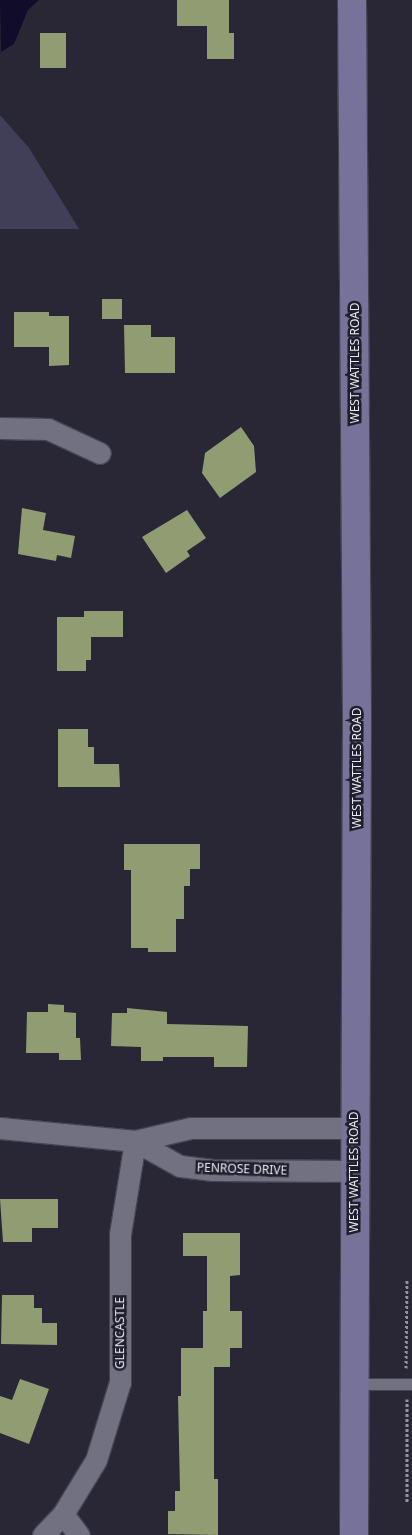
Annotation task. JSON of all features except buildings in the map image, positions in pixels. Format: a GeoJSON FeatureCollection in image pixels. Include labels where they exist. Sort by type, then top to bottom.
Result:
{"type":"FeatureCollection","features":[{"type":"Feature","properties":{"kind":"street","name":"WEST WATTLES ROAD"},"geometry":{"type":"LineString","coordinates":[[352,0],[356,678],[354,1535]]}},
{"type":"Feature","properties":{"kind":"street"},"geometry":{"type":"LineString","coordinates":[[0,428],[48,429],[100,452]]}},
{"type":"Feature","properties":{"kind":"street","name":"PENROSE DRIVE"},"geometry":{"type":"LineString","coordinates":[[0,1128],[135,1141],[191,1128],[354,1128]]}},
{"type":"Feature","properties":{"kind":"street","name":"PENROSE DRIVE"},"geometry":{"type":"LineString","coordinates":[[135,1141],[180,1166],[213,1170],[355,1171]]}},
{"type":"Feature","properties":{"kind":"street","name":"GLENCASTLE"},"geometry":{"type":"LineString","coordinates":[[43,1535],[64,1514],[96,1460],[120,1382],[120,1234],[135,1141]]}},
{"type":"Feature","properties":{"kind":"street"},"geometry":{"type":"LineString","coordinates":[[64,1514],[79,1535]]}},
{"type":"Feature","properties":{"kind":"lane"},"geometry":{"type":"LineString","coordinates":[[353,1384],[412,1384]]}},
{"type":"Feature","properties":{"kind":"shaded area"},"geometry":{"type":"Polygon","coordinates":[[[0,0],[39,0],[28,10],[14,44],[1,52],[0,0]]]}},
{"type":"Feature","properties":{"kind":"shaded area"},"geometry":{"type":"Polygon","coordinates":[[[0,115],[29,148],[79,229],[0,229],[0,115]]]}}]}
